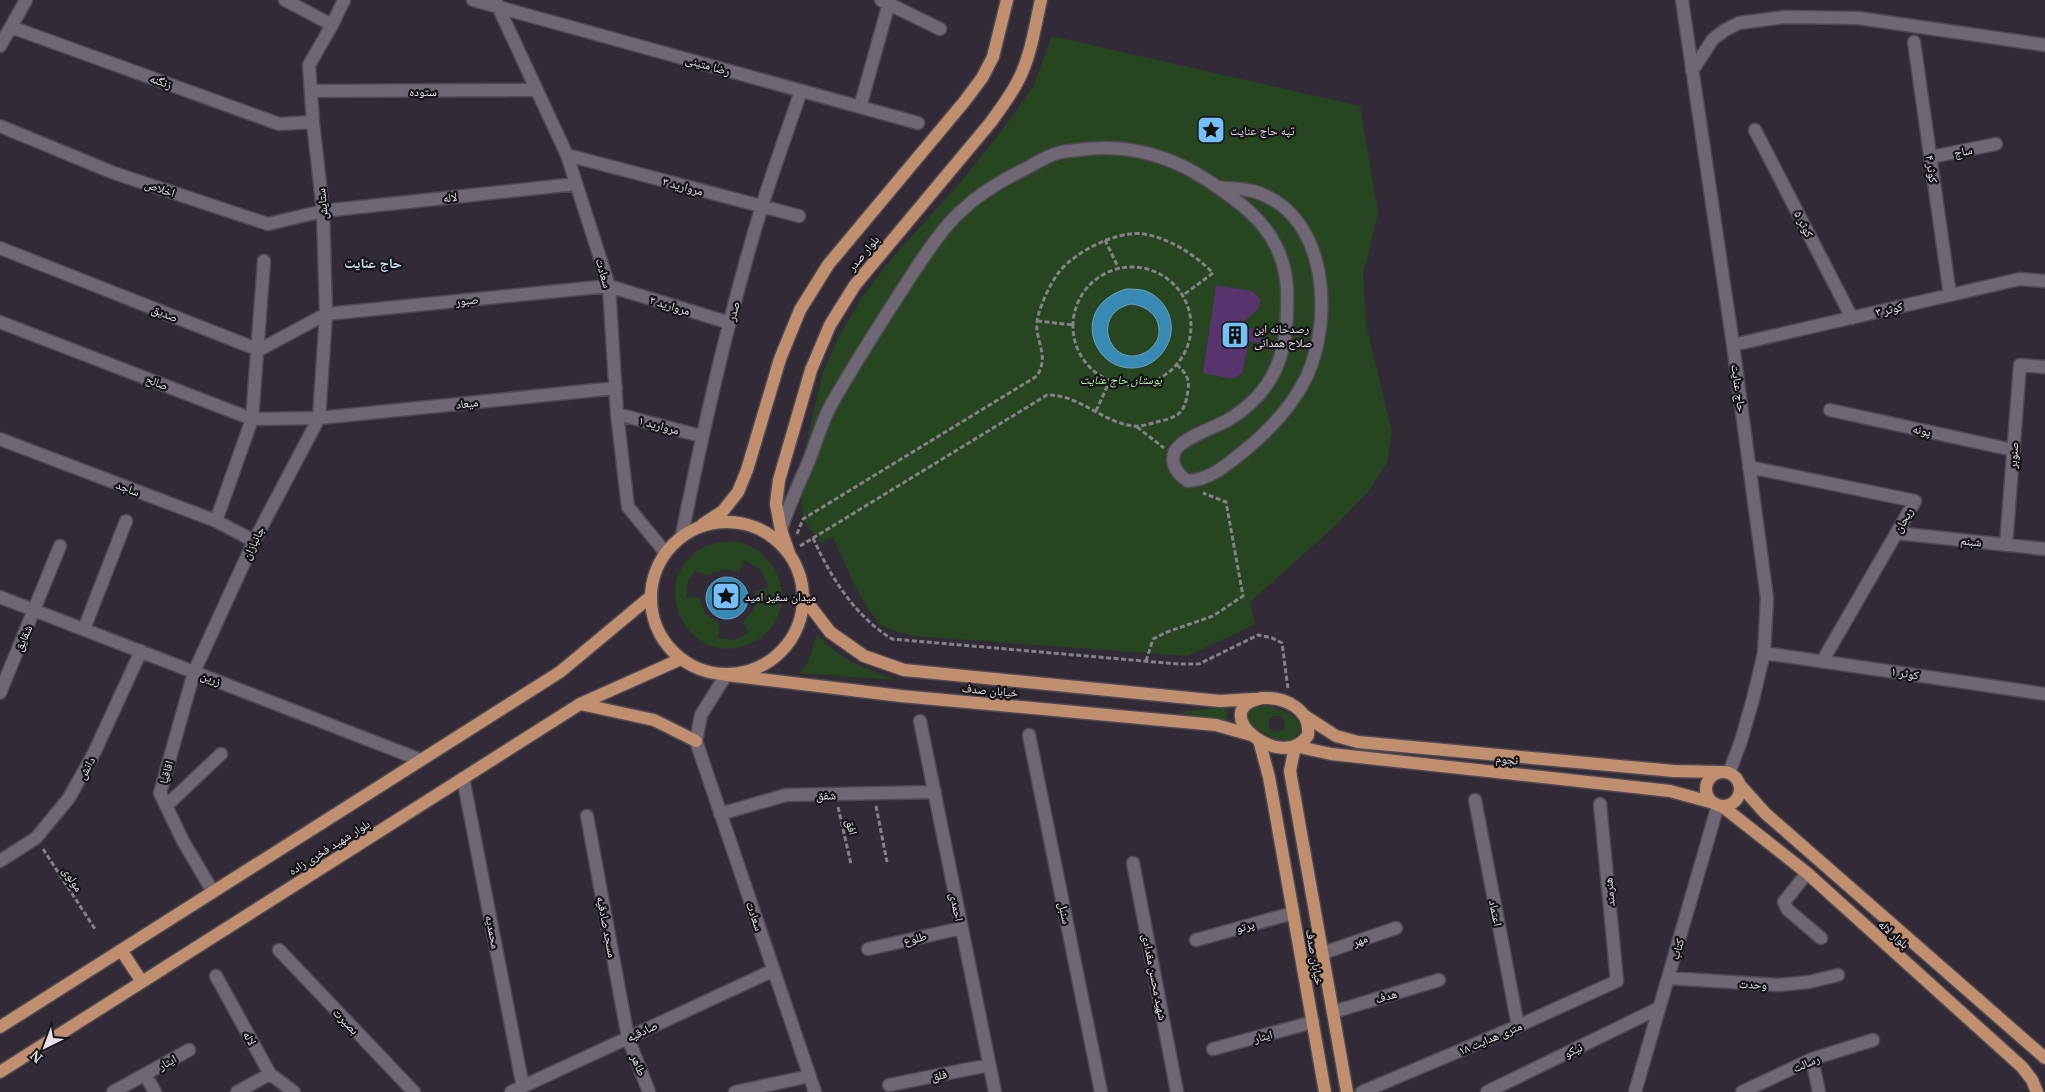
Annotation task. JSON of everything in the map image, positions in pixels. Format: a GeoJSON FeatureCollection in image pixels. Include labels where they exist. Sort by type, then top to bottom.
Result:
{"type":"FeatureCollection","features":[{"type":"Feature","properties":{"kind":"main road","name":"بلوار صدر"},"geometry":{"type":"LineString","coordinates":[[703,524],[723,511],[738,492],[780,359],[800,310],[828,265],[982,78],[993,57],[1007,0]]}},
{"type":"Feature","properties":{"kind":"main road","name":"بلوار صدر"},"geometry":{"type":"LineString","coordinates":[[789,553],[781,530],[776,504],[779,480],[812,370],[830,325],[855,285],[991,122],[1010,96],[1027,58],[1041,0]]}},
{"type":"Feature","properties":{"kind":"main road"},"geometry":{"type":"LineString","coordinates":[[727,521],[751,525],[772,536],[789,553],[800,575],[804,598],[800,622],[789,643],[777,655],[750,671],[726,675],[702,671],[681,659],[664,642],[653,621],[650,597],[654,573],[665,552],[682,535],[703,524],[727,521]]}},
{"type":"Feature","properties":{"kind":"main road","name":"بلوار شهید فخری زاده"},"geometry":{"type":"LineString","coordinates":[[0,1026],[560,672],[650,597]]}},
{"type":"Feature","properties":{"kind":"main road","name":"خیابان صدف"},"geometry":{"type":"LineString","coordinates":[[804,598],[830,632],[864,656],[904,670],[1220,701],[1254,699]]}},
{"type":"Feature","properties":{"kind":"main road","name":"بلوار شهید فخری زاده"},"geometry":{"type":"LineString","coordinates":[[0,1072],[580,704],[681,659]]}},
{"type":"Feature","properties":{"kind":"main road","name":"خیابان صدف"},"geometry":{"type":"LineString","coordinates":[[726,675],[901,696],[1216,725],[1255,737],[1270,777],[1325,1092]]}},
{"type":"Feature","properties":{"kind":"main road"},"geometry":{"type":"LineString","coordinates":[[1269,698],[1290,705],[1305,716],[1309,728],[1308,735],[1302,744],[1276,746],[1255,737],[1243,725],[1241,714],[1245,706],[1254,699],[1269,698]]}},
{"type":"Feature","properties":{"kind":"main road"},"geometry":{"type":"LineString","coordinates":[[580,704],[654,720],[696,741]]}},
{"type":"Feature","properties":{"kind":"main road","name":"نجوم"},"geometry":{"type":"LineString","coordinates":[[1305,716],[1336,736],[1358,742],[1674,771],[1724,773]]}},
{"type":"Feature","properties":{"kind":"main road","name":"خیابان صدف"},"geometry":{"type":"LineString","coordinates":[[1295,746],[1290,771],[1347,1092]]}},
{"type":"Feature","properties":{"kind":"main road","name":"نجوم"},"geometry":{"type":"LineString","coordinates":[[1295,746],[1331,754],[1670,791],[1718,805]]}},
{"type":"Feature","properties":{"kind":"main road"},"geometry":{"type":"LineString","coordinates":[[1724,773],[1733,776],[1739,784],[1740,790],[1736,800],[1732,803],[1718,805],[1707,794],[1706,788],[1711,778],[1724,773]]}},
{"type":"Feature","properties":{"kind":"main road","name":"بلوار لاله"},"geometry":{"type":"LineString","coordinates":[[1739,784],[1765,813],[2045,1058]]}},
{"type":"Feature","properties":{"kind":"main road","name":"بلوار لاله"},"geometry":{"type":"LineString","coordinates":[[1718,805],[1807,873],[2022,1067],[2032,1080],[2037,1092]]}},
{"type":"Feature","properties":{"kind":"main road"},"geometry":{"type":"LineString","coordinates":[[121,950],[142,982]]}},
{"type":"Feature","properties":{"kind":"street"},"geometry":{"type":"LineString","coordinates":[[0,46],[26,0]]}},
{"type":"Feature","properties":{"kind":"street"},"geometry":{"type":"LineString","coordinates":[[285,0],[332,25]]}},
{"type":"Feature","properties":{"kind":"street","name":"ستایش"},"geometry":{"type":"LineString","coordinates":[[320,418],[326,314],[323,211],[312,122],[309,65],[344,0]]}},
{"type":"Feature","properties":{"kind":"street","name":"رضا متینی"},"geometry":{"type":"LineString","coordinates":[[472,0],[496,3],[918,123]]}},
{"type":"Feature","properties":{"kind":"street","name":"حاج عنایت"},"geometry":{"type":"LineString","coordinates":[[1682,0],[1733,346],[1767,598],[1764,652],[1743,732],[1724,773]]}},
{"type":"Feature","properties":{"kind":"street"},"geometry":{"type":"LineString","coordinates":[[860,107],[885,2],[940,29]]}},
{"type":"Feature","properties":{"kind":"street","name":"سعادت"},"geometry":{"type":"LineString","coordinates":[[496,3],[567,155],[609,286],[617,414],[628,507],[665,552]]}},
{"type":"Feature","properties":{"kind":"street"},"geometry":{"type":"LineString","coordinates":[[1692,71],[1713,39],[1725,30],[1740,23],[1785,17],[1858,18],[2045,45]]}},
{"type":"Feature","properties":{"kind":"street","name":"زنگنه"},"geometry":{"type":"LineString","coordinates":[[11,26],[280,124],[312,122]]}},
{"type":"Feature","properties":{"kind":"street","name":"کوثر ۴"},"geometry":{"type":"LineString","coordinates":[[1914,42],[1950,295]]}},
{"type":"Feature","properties":{"kind":"street","name":"ستوده"},"geometry":{"type":"LineString","coordinates":[[311,91],[536,90]]}},
{"type":"Feature","properties":{"kind":"street","name":"صدر"},"geometry":{"type":"LineString","coordinates":[[682,535],[701,436],[730,323],[762,207],[801,91]]}},
{"type":"Feature","properties":{"kind":"street","name":"اخلاص"},"geometry":{"type":"LineString","coordinates":[[0,126],[114,173],[268,224],[323,211]]}},
{"type":"Feature","properties":{"kind":"street","name":"کوثر ۵"},"geometry":{"type":"LineString","coordinates":[[1755,130],[1852,318]]}},
{"type":"Feature","properties":{"kind":"street","name":"ساج"},"geometry":{"type":"LineString","coordinates":[[1931,157],[1996,144]]}},
{"type":"Feature","properties":{"kind":"street"},"geometry":{"type":"LineString","coordinates":[[781,530],[789,504],[830,407],[913,274],[949,224],[975,199],[991,187],[1058,153],[1093,148],[1122,147],[1143,151],[1176,163],[1238,200],[1264,226],[1276,244],[1288,281],[1287,330],[1284,351],[1277,370],[1251,402],[1231,418],[1184,442],[1176,449],[1174,456],[1175,467],[1180,476],[1188,482],[1198,481],[1221,469],[1255,442],[1282,414],[1306,378],[1312,364],[1317,342],[1322,292],[1319,272],[1311,247],[1298,223],[1285,208],[1258,192],[1217,187]]}},
{"type":"Feature","properties":{"kind":"street","name":"مروارید ۳"},"geometry":{"type":"LineString","coordinates":[[567,155],[799,216]]}},
{"type":"Feature","properties":{"kind":"street","name":"لاله"},"geometry":{"type":"LineString","coordinates":[[323,211],[576,184]]}},
{"type":"Feature","properties":{"kind":"street","name":"صدیق"},"geometry":{"type":"LineString","coordinates":[[0,248],[259,350]]}},
{"type":"Feature","properties":{"kind":"street"},"geometry":{"type":"LineString","coordinates":[[216,521],[252,419],[259,350],[264,261]]}},
{"type":"Feature","properties":{"kind":"street","name":"کوثر ۳"},"geometry":{"type":"LineString","coordinates":[[1733,346],[2020,279],[2045,281]]}},
{"type":"Feature","properties":{"kind":"street","name":"صبور"},"geometry":{"type":"LineString","coordinates":[[326,314],[609,286]]}},
{"type":"Feature","properties":{"kind":"street","name":"مروارید ۲"},"geometry":{"type":"LineString","coordinates":[[609,286],[730,323]]}},
{"type":"Feature","properties":{"kind":"street"},"geometry":{"type":"LineString","coordinates":[[259,350],[326,314]]}},
{"type":"Feature","properties":{"kind":"street","name":"صالح"},"geometry":{"type":"LineString","coordinates":[[0,322],[252,419],[320,418]]}},
{"type":"Feature","properties":{"kind":"street","name":"صنوبر"},"geometry":{"type":"LineString","coordinates":[[2006,545],[2020,365],[2045,367]]}},
{"type":"Feature","properties":{"kind":"street","name":"میعاد"},"geometry":{"type":"LineString","coordinates":[[320,418],[616,388]]}},
{"type":"Feature","properties":{"kind":"street","name":"پونه"},"geometry":{"type":"LineString","coordinates":[[1830,410],[2013,450]]}},
{"type":"Feature","properties":{"kind":"street","name":"مروارید ۱"},"geometry":{"type":"LineString","coordinates":[[617,414],[701,436]]}},
{"type":"Feature","properties":{"kind":"street","name":"جانبازان"},"geometry":{"type":"LineString","coordinates":[[194,672],[254,541],[320,418]]}},
{"type":"Feature","properties":{"kind":"street","name":"ساجد"},"geometry":{"type":"LineString","coordinates":[[0,438],[216,521],[254,541]]}},
{"type":"Feature","properties":{"kind":"street","name":"ریحان"},"geometry":{"type":"LineString","coordinates":[[1749,467],[1915,501],[1823,660]]}},
{"type":"Feature","properties":{"kind":"street"},"geometry":{"type":"LineString","coordinates":[[84,629],[126,521]]}},
{"type":"Feature","properties":{"kind":"street","name":"شبنم"},"geometry":{"type":"LineString","coordinates":[[1896,533],[2045,549]]}},
{"type":"Feature","properties":{"kind":"street","name":"شقایق"},"geometry":{"type":"LineString","coordinates":[[0,693],[60,546]]}},
{"type":"Feature","properties":{"kind":"street","name":"زرین"},"geometry":{"type":"LineString","coordinates":[[0,597],[421,760]]}},
{"type":"Feature","properties":{"kind":"street","name":"دانش"},"geometry":{"type":"LineString","coordinates":[[0,861],[36,838],[69,798],[94,753],[141,651]]}},
{"type":"Feature","properties":{"kind":"street","name":"کوثر ۱"},"geometry":{"type":"LineString","coordinates":[[1764,652],[2045,694]]}},
{"type":"Feature","properties":{"kind":"street","name":"اقاقیا"},"geometry":{"type":"LineString","coordinates":[[194,672],[160,793],[183,841],[212,892]]}},
{"type":"Feature","properties":{"kind":"street"},"geometry":{"type":"LineString","coordinates":[[696,741],[701,715],[726,675]]}},
{"type":"Feature","properties":{"kind":"street","name":"احمدی"},"geometry":{"type":"LineString","coordinates":[[920,721],[994,1092]]}},
{"type":"Feature","properties":{"kind":"street","name":"سنبل"},"geometry":{"type":"LineString","coordinates":[[1029,735],[1101,1092]]}},
{"type":"Feature","properties":{"kind":"street","name":"سعادت"},"geometry":{"type":"LineString","coordinates":[[696,741],[815,1092]]}},
{"type":"Feature","properties":{"kind":"street"},"geometry":{"type":"LineString","coordinates":[[166,806],[221,754]]}},
{"type":"Feature","properties":{"kind":"street","name":"محمدیه"},"geometry":{"type":"LineString","coordinates":[[463,778],[517,1089]]}},
{"type":"Feature","properties":{"kind":"street","name":"شفق"},"geometry":{"type":"LineString","coordinates":[[720,814],[786,795],[935,792]]}},
{"type":"Feature","properties":{"kind":"street","name":"اعتماد"},"geometry":{"type":"LineString","coordinates":[[1475,800],[1518,1026]]}},
{"type":"Feature","properties":{"kind":"street","name":"هنرمند"},"geometry":{"type":"LineString","coordinates":[[1600,804],[1617,981]]}},
{"type":"Feature","properties":{"kind":"street","name":"کتاب"},"geometry":{"type":"LineString","coordinates":[[1635,1092],[1718,805]]}},
{"type":"Feature","properties":{"kind":"street","name":"مسجد صادقیه"},"geometry":{"type":"LineString","coordinates":[[587,816],[628,1038]]}},
{"type":"Feature","properties":{"kind":"street","name":"شهید محسن مقدادی"},"geometry":{"type":"LineString","coordinates":[[1133,863],[1177,1092]]}},
{"type":"Feature","properties":{"kind":"street"},"geometry":{"type":"LineString","coordinates":[[1807,873],[1784,902],[1787,909],[1821,938]]}},
{"type":"Feature","properties":{"kind":"street","name":"پرتو"},"geometry":{"type":"LineString","coordinates":[[1196,940],[1294,913]]}},
{"type":"Feature","properties":{"kind":"street","name":"طلوع"},"geometry":{"type":"LineString","coordinates":[[868,949],[962,928]]}},
{"type":"Feature","properties":{"kind":"street","name":"مهر"},"geometry":{"type":"LineString","coordinates":[[1323,953],[1396,928]]}},
{"type":"Feature","properties":{"kind":"street","name":"بصیرت"},"geometry":{"type":"LineString","coordinates":[[279,950],[414,1092]]}},
{"type":"Feature","properties":{"kind":"street","name":"صادقیه"},"geometry":{"type":"LineString","coordinates":[[517,1089],[774,970]]}},
{"type":"Feature","properties":{"kind":"street","name":"وحدت"},"geometry":{"type":"LineString","coordinates":[[1668,978],[1778,985],[1809,982],[1838,975]]}},
{"type":"Feature","properties":{"kind":"street","name":"لاله"},"geometry":{"type":"LineString","coordinates":[[216,976],[270,1074],[294,1092]]}},
{"type":"Feature","properties":{"kind":"street","name":"هدف"},"geometry":{"type":"LineString","coordinates":[[1333,1012],[1439,980]]}},
{"type":"Feature","properties":{"kind":"street","name":"۱۸ متری هدایت"},"geometry":{"type":"LineString","coordinates":[[1362,1092],[1518,1026],[1617,981]]}},
{"type":"Feature","properties":{"kind":"street","name":"نیکو"},"geometry":{"type":"LineString","coordinates":[[1487,1092],[1659,1008]]}},
{"type":"Feature","properties":{"kind":"street","name":"ایثار"},"geometry":{"type":"LineString","coordinates":[[1213,1049],[1313,1022]]}},
{"type":"Feature","properties":{"kind":"street","name":"طاهر"},"geometry":{"type":"LineString","coordinates":[[628,1038],[649,1092]]}},
{"type":"Feature","properties":{"kind":"street","name":"رسالت"},"geometry":{"type":"LineString","coordinates":[[1742,1092],[1812,1059],[1873,1040]]}},
{"type":"Feature","properties":{"kind":"street","name":"ایثار"},"geometry":{"type":"LineString","coordinates":[[113,1092],[189,1050]]}},
{"type":"Feature","properties":{"kind":"street"},"geometry":{"type":"LineString","coordinates":[[1812,1059],[1819,1092]]}},
{"type":"Feature","properties":{"kind":"street","name":"فلق"},"geometry":{"type":"LineString","coordinates":[[889,1085],[989,1065]]}},
{"type":"Feature","properties":{"kind":"street","name":"ایثار"},"geometry":{"type":"LineString","coordinates":[[145,1074],[155,1092]]}},
{"type":"Feature","properties":{"kind":"street"},"geometry":{"type":"LineString","coordinates":[[237,1092],[270,1074]]}},
{"type":"Feature","properties":{"kind":"street"},"geometry":{"type":"LineString","coordinates":[[735,1092],[810,1076]]}},
{"type":"Feature","properties":{"kind":"path"},"geometry":{"type":"LineString","coordinates":[[789,553],[802,519],[1037,376],[1041,369],[1043,358],[1037,322],[1040,308],[1060,271],[1080,254],[1105,240],[1138,234],[1178,245],[1213,273],[1182,296]]}},
{"type":"Feature","properties":{"kind":"path"},"geometry":{"type":"LineString","coordinates":[[1105,240],[1118,269]]}},
{"type":"Feature","properties":{"kind":"path"},"geometry":{"type":"LineString","coordinates":[[1126,267],[1146,268],[1165,277],[1182,296],[1188,307],[1191,325],[1189,344],[1181,360],[1168,373],[1151,382],[1133,385],[1110,380],[1098,374],[1084,359],[1075,341],[1074,325],[1078,301],[1090,284],[1107,272],[1118,269],[1126,267]]}},
{"type":"Feature","properties":{"kind":"path"},"geometry":{"type":"LineString","coordinates":[[1037,322],[1074,325]]}},
{"type":"Feature","properties":{"kind":"path"},"geometry":{"type":"LineString","coordinates":[[789,553],[1047,395],[1066,397],[1122,424],[1136,426],[1181,414],[1186,403],[1190,381],[1183,370],[1176,364]]}},
{"type":"Feature","properties":{"kind":"path"},"geometry":{"type":"LineString","coordinates":[[1096,411],[1110,380]]}},
{"type":"Feature","properties":{"kind":"path"},"geometry":{"type":"LineString","coordinates":[[1136,426],[1174,456]]}},
{"type":"Feature","properties":{"kind":"path"},"geometry":{"type":"LineString","coordinates":[[1146,661],[1153,639],[1166,632],[1213,616],[1243,596],[1226,502],[1208,496],[1188,482]]}},
{"type":"Feature","properties":{"kind":"path"},"geometry":{"type":"LineString","coordinates":[[813,538],[842,592],[878,631],[892,640],[1199,664],[1258,635],[1272,638],[1282,643],[1290,705]]}},
{"type":"Feature","properties":{"kind":"path","name":"افق"},"geometry":{"type":"LineString","coordinates":[[835,794],[851,864]]}},
{"type":"Feature","properties":{"kind":"path"},"geometry":{"type":"LineString","coordinates":[[873,794],[887,862]]}},
{"type":"Feature","properties":{"kind":"path","name":"مولوی"},"geometry":{"type":"LineString","coordinates":[[36,838],[95,929]]}},
{"type":"Feature","properties":{"kind":"green space","name":"بوستان حاج عنایت"},"geometry":{"type":"Polygon","coordinates":[[[1052,36],[1360,106],[1378,213],[1363,276],[1367,328],[1392,432],[1387,463],[1367,493],[1333,528],[1250,602],[1255,624],[1188,656],[915,636],[894,631],[882,625],[868,608],[854,584],[833,537],[821,543],[803,519],[799,473],[823,372],[839,336],[863,296],[892,258],[960,183],[1003,129],[1033,87],[1052,36]]]}},
{"type":"Feature","properties":{"kind":"green space"},"geometry":{"type":"Polygon","coordinates":[[[719,542],[738,542],[750,546],[761,553],[776,571],[782,594],[781,606],[773,626],[761,638],[731,649],[711,646],[694,636],[682,620],[676,602],[676,582],[684,564],[702,548],[719,542]],[[744,560],[739,572],[724,569],[708,575],[695,571],[688,581],[686,598],[699,597],[705,613],[720,624],[718,638],[734,640],[748,633],[743,622],[754,609],[755,591],[769,587],[760,569],[744,560]]]}},
{"type":"Feature","properties":{"kind":"green space"},"geometry":{"type":"Polygon","coordinates":[[[817,634],[834,651],[854,663],[897,680],[798,673],[807,665],[817,634]]]}},
{"type":"Feature","properties":{"kind":"green space"},"geometry":{"type":"Polygon","coordinates":[[[1258,705],[1287,712],[1298,721],[1300,727],[1298,734],[1292,740],[1282,740],[1264,733],[1250,723],[1248,717],[1250,711],[1258,705]],[[1273,716],[1269,720],[1269,728],[1273,732],[1282,731],[1285,727],[1285,721],[1279,716],[1273,716]]]}},
{"type":"Feature","properties":{"kind":"green space"},"geometry":{"type":"Polygon","coordinates":[[[1230,707],[1226,716],[1230,722],[1179,712],[1230,707]]]}},
{"type":"Feature","properties":{"kind":"water"},"geometry":{"type":"Polygon","coordinates":[[[1126,289],[1136,289],[1152,294],[1163,304],[1170,318],[1171,333],[1164,350],[1155,360],[1147,365],[1129,368],[1114,364],[1102,354],[1094,341],[1092,326],[1096,312],[1107,298],[1126,289]],[[1131,304],[1118,309],[1111,317],[1108,327],[1109,337],[1113,346],[1121,353],[1130,356],[1142,354],[1150,349],[1158,338],[1159,331],[1156,319],[1144,307],[1131,304]]]}},
{"type":"Feature","properties":{"kind":"water"},"geometry":{"type":"Polygon","coordinates":[[[727,577],[742,583],[748,598],[742,613],[727,619],[712,613],[706,598],[712,583],[727,577]]]}},
{"type":"Feature","properties":{"kind":"building","name":"رصدخانه ابن صلاح همدانی"},"geometry":{"type":"Polygon","coordinates":[[[1216,285],[1252,291],[1261,300],[1258,309],[1238,327],[1262,330],[1260,343],[1249,341],[1242,373],[1233,379],[1203,373],[1216,285]]]}},
{"type":"Feature","properties":{"kind":"place","name":"تپه حاج عنایت"},"geometry":{"type":"Point","coordinates":[1211,130]}},
{"type":"Feature","properties":{"kind":"place","name":"رصدخانه ابن صلاح همدانی"},"geometry":{"type":"Point","coordinates":[1235,335]}},
{"type":"Feature","properties":{"kind":"place","name":"میدان سفیر امید"},"geometry":{"type":"Point","coordinates":[726,596]}},
{"type":"Feature","properties":{"kind":"district","name":"حاج عنایت"},"geometry":{"type":"Point","coordinates":[373,262]}}]}
